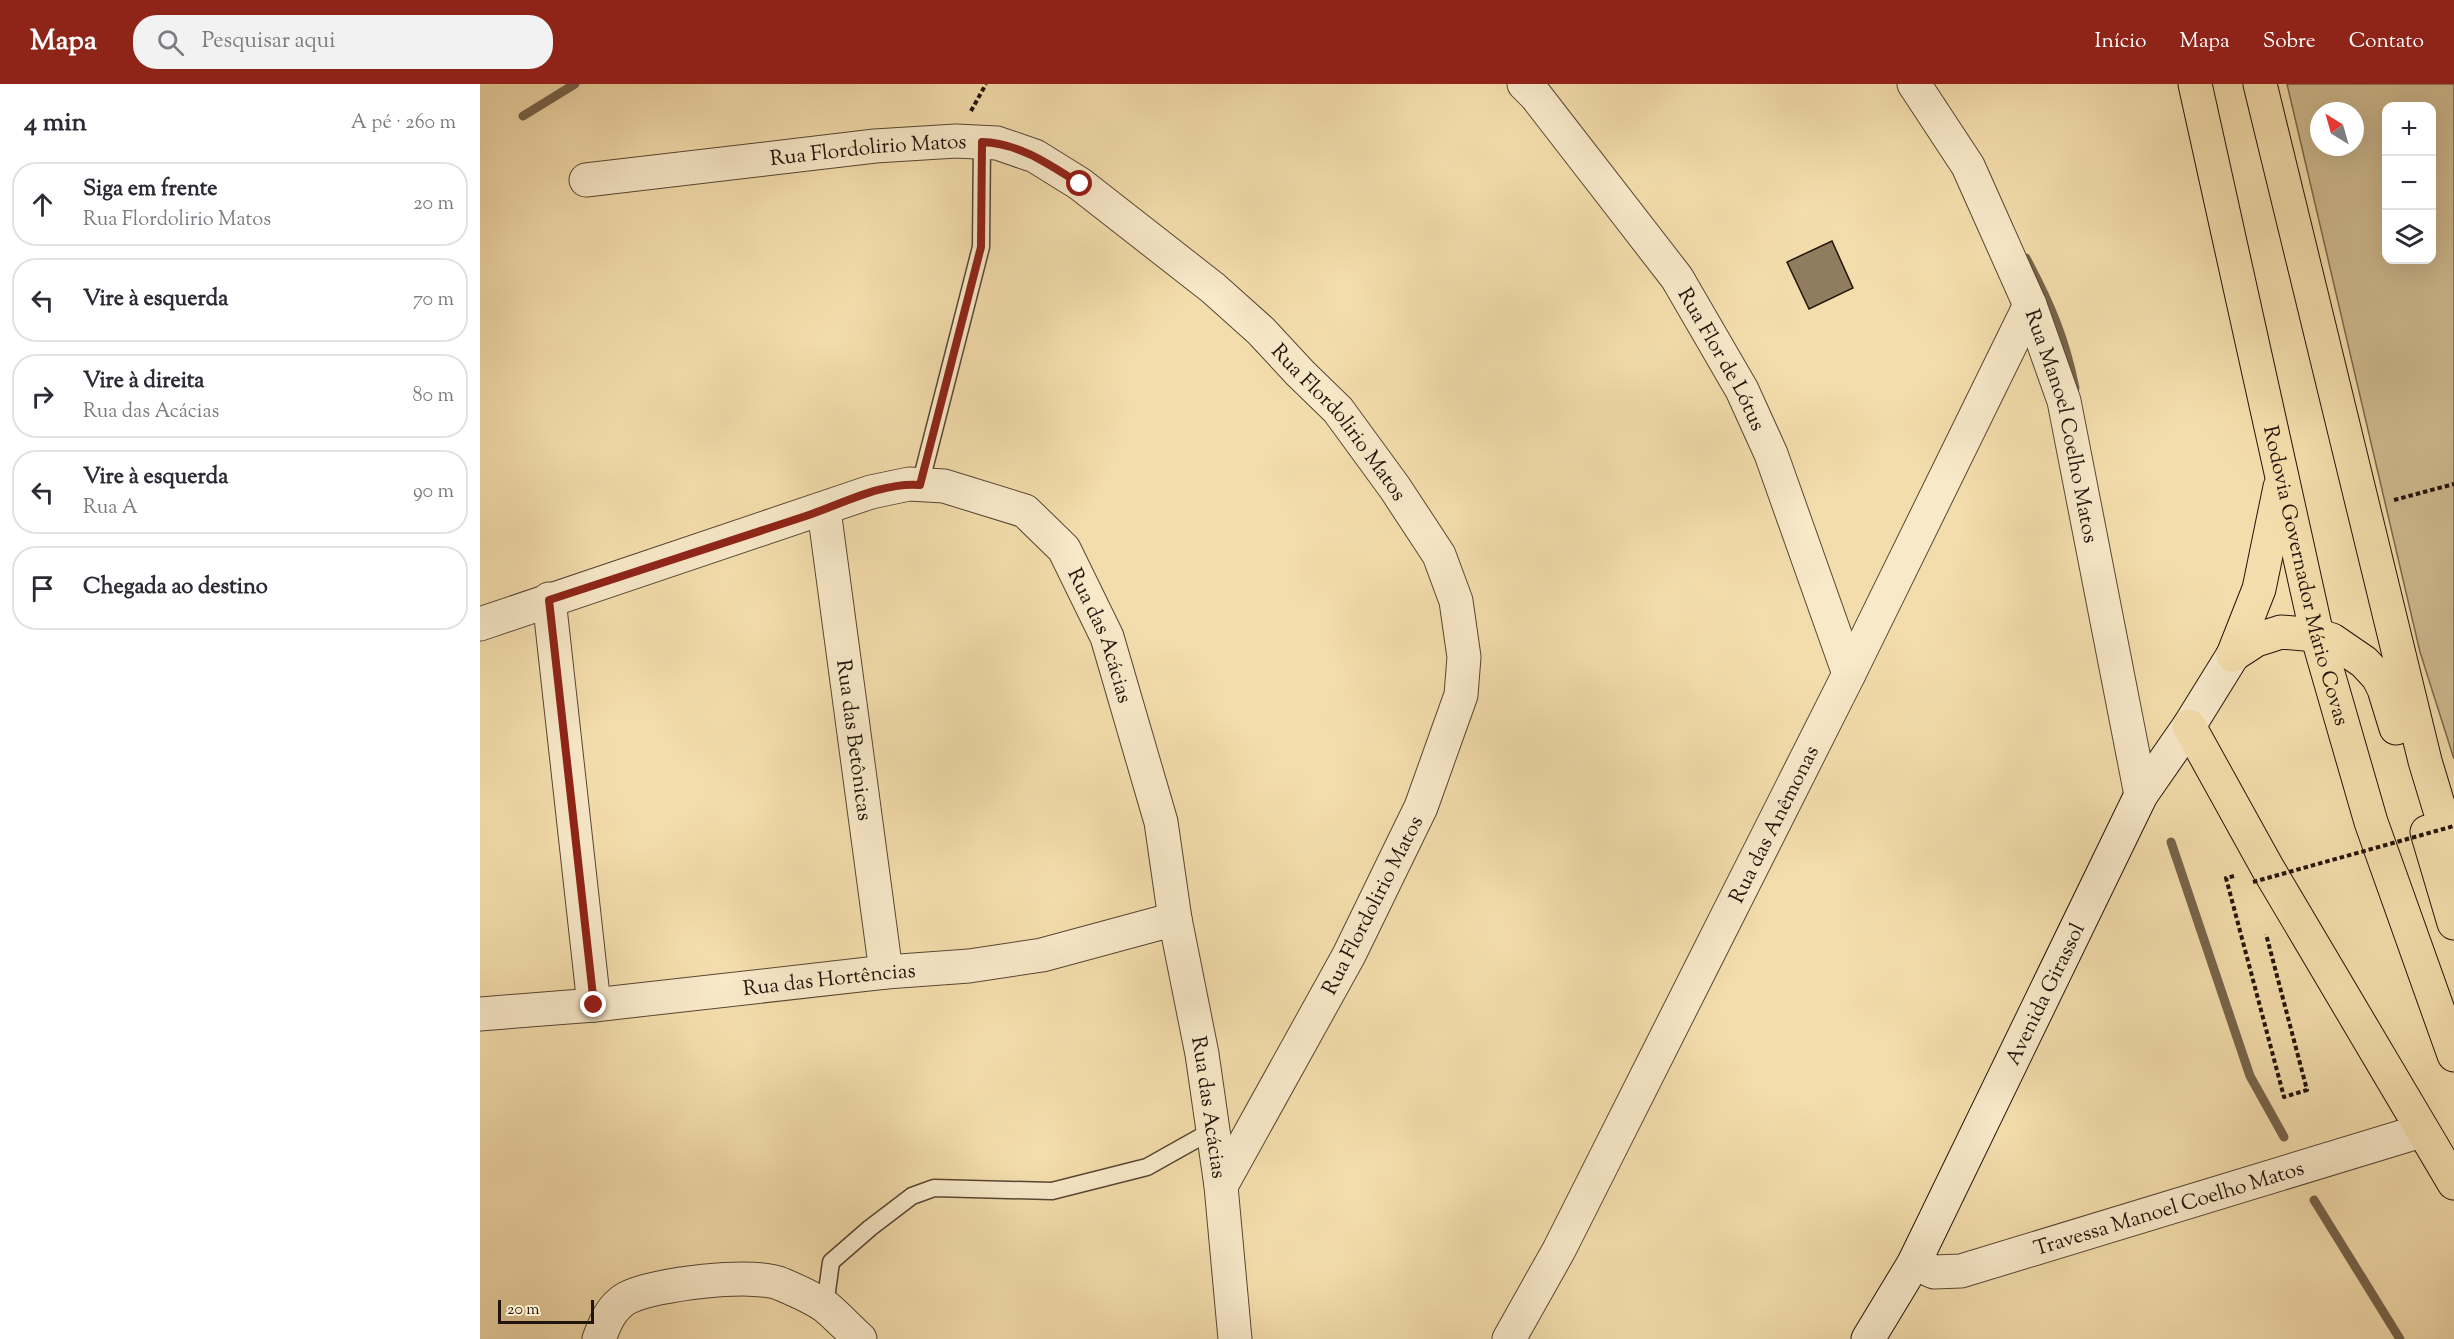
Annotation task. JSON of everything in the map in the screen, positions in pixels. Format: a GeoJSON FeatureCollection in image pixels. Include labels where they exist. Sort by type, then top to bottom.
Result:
{"type":"FeatureCollection","features":[{"type":"Feature","properties":{"kind":"highway","name":"Rodovia Governador Mário Covas"},"geometry":{"type":"LineString","coordinates":[[2195,84],[2317,635],[2371,822],[2454,1055]]}},
{"type":"Feature","properties":{"kind":"highway"},"geometry":{"type":"LineString","coordinates":[[2260,84],[2425,761],[2454,857]]}},
{"type":"Feature","properties":{"kind":"highway"},"geometry":{"type":"LineString","coordinates":[[2233,655],[2259,589],[2282,473]]}},
{"type":"Feature","properties":{"kind":"highway"},"geometry":{"type":"LineString","coordinates":[[2233,655],[2256,640],[2281,632],[2317,635],[2332,640],[2364,662],[2378,677],[2384,689],[2454,923]]}},
{"type":"Feature","properties":{"kind":"highway"},"geometry":{"type":"LineString","coordinates":[[2189,726],[2258,881],[2454,1183]]}},
{"type":"Feature","properties":{"kind":"street","name":"Rua Flor de Lótus"},"geometry":{"type":"LineString","coordinates":[[1524,84],[1536,96],[1677,278],[1742,390],[1771,454],[1849,674]]}},
{"type":"Feature","properties":{"kind":"street","name":"Rua Manoel Coelho Matos"},"geometry":{"type":"LineString","coordinates":[[1914,84],[1968,166],[2030,305],[2064,401],[2141,795]]}},
{"type":"Feature","properties":{"kind":"street","name":"Rua Flordolirio Matos"},"geometry":{"type":"LineString","coordinates":[[586,180],[875,146],[956,141],[997,142],[1035,156],[1080,184],[1213,288],[1261,331],[1338,410],[1440,555],[1456,601],[1464,657],[1461,695],[1421,807],[1349,955],[1221,1186]]}},
{"type":"Feature","properties":{"kind":"street","name":"Rua das Anêmonas"},"geometry":{"type":"LineString","coordinates":[[1509,1339],[1558,1250],[1849,674],[2030,305]]}},
{"type":"Feature","properties":{"kind":"street","name":"Rua das Acácias"},"geometry":{"type":"LineString","coordinates":[[480,624],[824,510],[871,492],[909,484],[956,489],[1025,511],[1064,549],[1107,638],[1161,822],[1175,919],[1202,1054],[1221,1186],[1236,1339]]}},
{"type":"Feature","properties":{"kind":"street","name":"Rua das Betônicas"},"geometry":{"type":"LineString","coordinates":[[824,510],[886,972]]}},
{"type":"Feature","properties":{"kind":"street"},"geometry":{"type":"LineString","coordinates":[[549,600],[594,1005]]}},
{"type":"Feature","properties":{"kind":"street","name":"Avenida Girassol"},"geometry":{"type":"LineString","coordinates":[[1868,1339],[1914,1263],[2141,795],[2189,726],[2233,655]]}},
{"type":"Feature","properties":{"kind":"street","name":"Rua das Hortências"},"geometry":{"type":"LineString","coordinates":[[480,1014],[594,1005],[886,972],[969,966],[1042,955],[1175,919]]}},
{"type":"Feature","properties":{"kind":"street","name":"Travessa Manoel Coelho Matos"},"geometry":{"type":"LineString","coordinates":[[1914,1263],[1934,1272],[1961,1271],[2421,1131]]}},
{"type":"Feature","properties":{"kind":"street"},"geometry":{"type":"LineString","coordinates":[[599,1339],[608,1317],[626,1299],[656,1289],[682,1284],[752,1280],[779,1283],[825,1306],[860,1339]]}},
{"type":"Feature","properties":{"kind":"lane"},"geometry":{"type":"LineString","coordinates":[[920,485],[981,247],[982,142]]}},
{"type":"Feature","properties":{"kind":"lane"},"geometry":{"type":"LineString","coordinates":[[825,1306],[831,1262],[912,1196],[934,1188],[1052,1191],[1147,1167],[1213,1130]]}},
{"type":"Feature","properties":{"kind":"path"},"geometry":{"type":"LineString","coordinates":[[2362,508],[2454,484]]}},
{"type":"Feature","properties":{"kind":"path"},"geometry":{"type":"LineString","coordinates":[[2265,928],[2307,1090],[2284,1097],[2226,878],[2258,881],[2454,826]]}},
{"type":"Feature","properties":{"kind":"shaded area"},"geometry":{"type":"Polygon","coordinates":[[[2287,84],[2454,84],[2454,759],[2420,652],[2287,84]]]}},
{"type":"Feature","properties":{"kind":"building"},"geometry":{"type":"Polygon","coordinates":[[[1832,241],[1853,288],[1809,309],[1787,262],[1832,241]]]}},
{"type":"Feature","properties":{"kind":"waterway"},"geometry":{"type":"LineString","coordinates":[[523,116],[575,84]]}},
{"type":"Feature","properties":{"kind":"waterway"},"geometry":{"type":"LineString","coordinates":[[2026,258],[2056,321],[2075,388]]}},
{"type":"Feature","properties":{"kind":"waterway"},"geometry":{"type":"LineString","coordinates":[[2171,842],[2250,1076],[2284,1137]]}},
{"type":"Feature","properties":{"kind":"waterway"},"geometry":{"type":"LineString","coordinates":[[2314,1200],[2400,1339]]}},
{"type":"Feature","properties":{"kind":"route"},"geometry":{"type":"LineString","coordinates":[[594,1005],[549,600],[824,510],[871,492],[909,484],[920,485],[981,247],[982,142],[997,142],[1035,156],[1080,184]]}}]}
